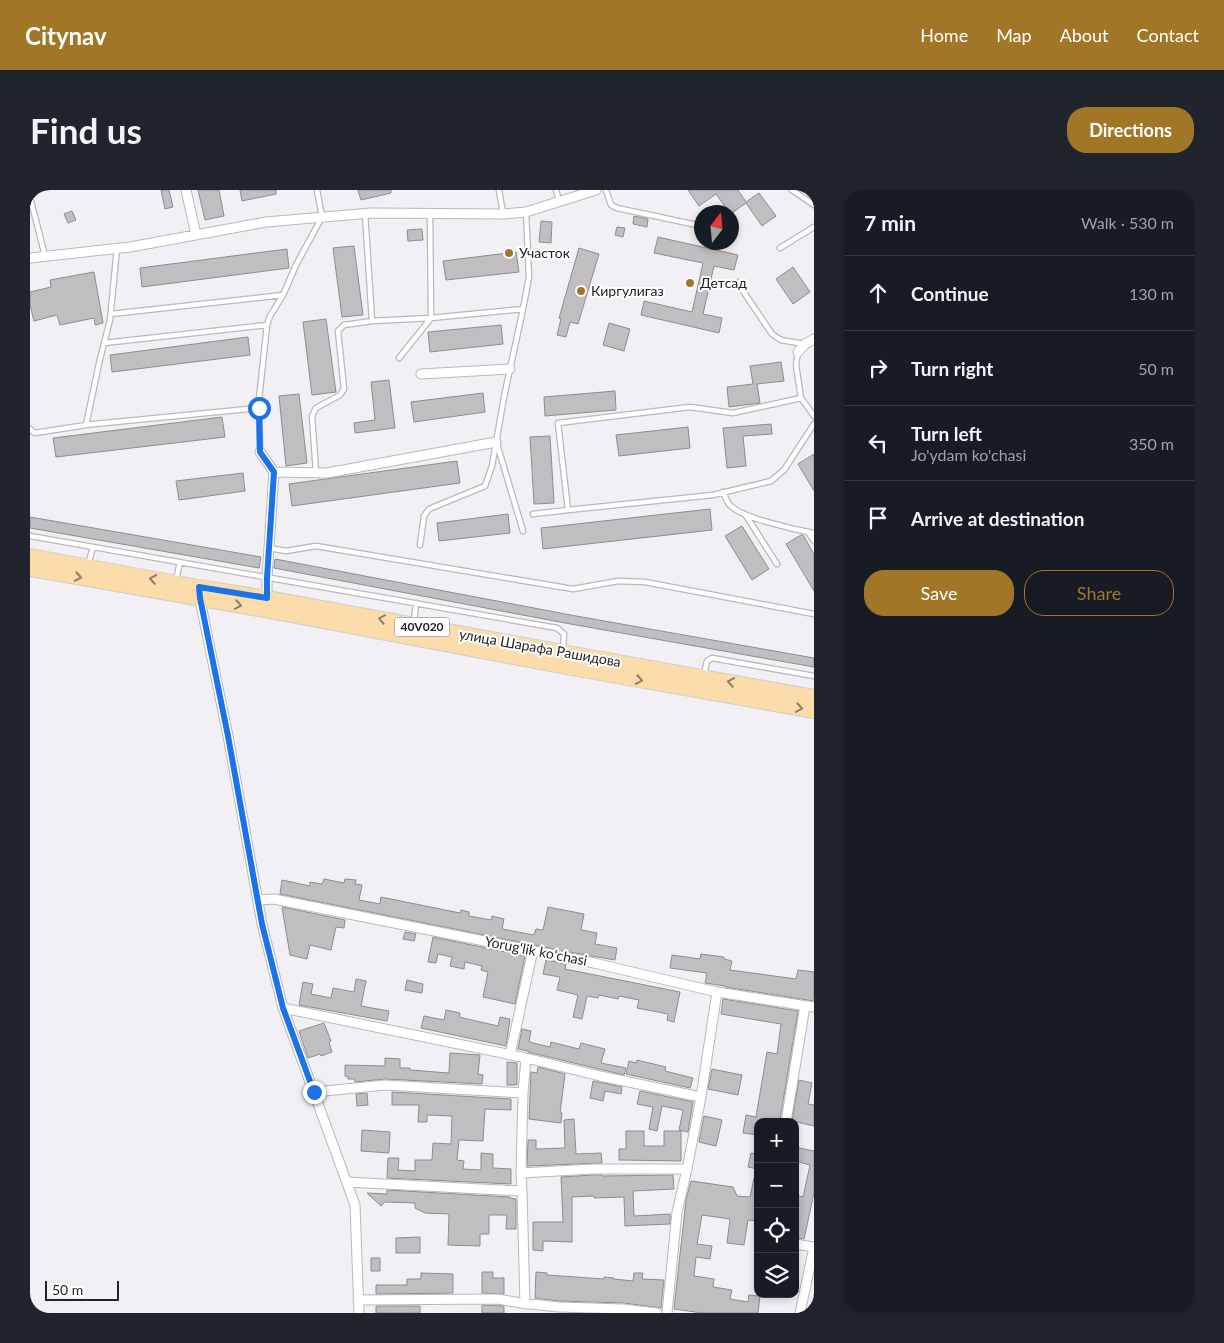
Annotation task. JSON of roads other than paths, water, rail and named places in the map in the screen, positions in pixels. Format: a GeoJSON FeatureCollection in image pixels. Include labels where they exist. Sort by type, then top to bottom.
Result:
{"type":"FeatureCollection","features":[{"type":"Feature","properties":{"kind":"main road","name":"улица Шарафа Рашидова"},"geometry":{"type":"LineString","coordinates":[[30,556],[175,583],[199,593],[267,598],[413,625],[569,658],[814,697]]}},
{"type":"Feature","properties":{"kind":"main road"},"geometry":{"type":"LineString","coordinates":[[30,569],[199,593],[569,658],[814,711]]}},
{"type":"Feature","properties":{"kind":"street"},"geometry":{"type":"LineString","coordinates":[[186,190],[196,235]]}},
{"type":"Feature","properties":{"kind":"street"},"geometry":{"type":"LineString","coordinates":[[30,258],[130,247],[266,222],[365,213],[504,214],[526,212],[596,190]]}},
{"type":"Feature","properties":{"kind":"street"},"geometry":{"type":"LineString","coordinates":[[798,352],[805,344],[814,339]]}},
{"type":"Feature","properties":{"kind":"street"},"geometry":{"type":"LineString","coordinates":[[421,374],[510,369]]}},
{"type":"Feature","properties":{"kind":"street"},"geometry":{"type":"LineString","coordinates":[[274,472],[327,473],[496,442]]}},
{"type":"Feature","properties":{"kind":"street"},"geometry":{"type":"LineString","coordinates":[[260,452],[274,472],[267,598]]}},
{"type":"Feature","properties":{"kind":"street"},"geometry":{"type":"LineString","coordinates":[[199,593],[262,924],[283,1008],[355,1205],[359,1313]]}},
{"type":"Feature","properties":{"kind":"street","name":"Yorugʻlik koʻchasi"},"geometry":{"type":"LineString","coordinates":[[258,900],[274,899],[533,950],[717,992],[810,1006]]}},
{"type":"Feature","properties":{"kind":"street"},"geometry":{"type":"LineString","coordinates":[[510,1056],[533,950]]}},
{"type":"Feature","properties":{"kind":"street"},"geometry":{"type":"LineString","coordinates":[[667,1313],[677,1212],[688,1169],[717,992]]}},
{"type":"Feature","properties":{"kind":"street"},"geometry":{"type":"LineString","coordinates":[[787,1118],[810,1006]]}},
{"type":"Feature","properties":{"kind":"street"},"geometry":{"type":"LineString","coordinates":[[283,1008],[526,1058],[701,1097]]}},
{"type":"Feature","properties":{"kind":"street"},"geometry":{"type":"LineString","coordinates":[[525,1304],[521,1173],[526,1058]]}},
{"type":"Feature","properties":{"kind":"street"},"geometry":{"type":"LineString","coordinates":[[314,1092],[385,1085],[523,1093]]}},
{"type":"Feature","properties":{"kind":"street"},"geometry":{"type":"LineString","coordinates":[[521,1173],[593,1169],[688,1169]]}},
{"type":"Feature","properties":{"kind":"street"},"geometry":{"type":"LineString","coordinates":[[347,1182],[522,1191]]}},
{"type":"Feature","properties":{"kind":"street"},"geometry":{"type":"LineString","coordinates":[[799,1245],[814,1247],[810,1287],[800,1313]]}},
{"type":"Feature","properties":{"kind":"street"},"geometry":{"type":"LineString","coordinates":[[358,1300],[498,1299],[525,1304],[657,1313]]}},
{"type":"Feature","properties":{"kind":"lane"},"geometry":{"type":"LineString","coordinates":[[260,452],[259,399],[268,325],[270,316],[283,295],[296,265],[322,217],[317,190]]}},
{"type":"Feature","properties":{"kind":"lane"},"geometry":{"type":"LineString","coordinates":[[499,190],[504,214]]}},
{"type":"Feature","properties":{"kind":"lane"},"geometry":{"type":"LineString","coordinates":[[556,190],[559,201]]}},
{"type":"Feature","properties":{"kind":"lane"},"geometry":{"type":"LineString","coordinates":[[606,190],[611,205],[617,208],[694,224]]}},
{"type":"Feature","properties":{"kind":"lane"},"geometry":{"type":"LineString","coordinates":[[792,190],[814,204]]}},
{"type":"Feature","properties":{"kind":"lane"},"geometry":{"type":"LineString","coordinates":[[30,197],[46,257]]}},
{"type":"Feature","properties":{"kind":"lane"},"geometry":{"type":"LineString","coordinates":[[420,545],[424,516],[429,509],[485,486],[492,466],[529,277],[526,212]]}},
{"type":"Feature","properties":{"kind":"lane"},"geometry":{"type":"LineString","coordinates":[[365,213],[372,321]]}},
{"type":"Feature","properties":{"kind":"lane"},"geometry":{"type":"LineString","coordinates":[[399,358],[431,318],[430,213]]}},
{"type":"Feature","properties":{"kind":"lane"},"geometry":{"type":"LineString","coordinates":[[780,248],[814,227]]}},
{"type":"Feature","properties":{"kind":"lane"},"geometry":{"type":"LineString","coordinates":[[84,425],[86,425],[111,314],[117,248]]}},
{"type":"Feature","properties":{"kind":"lane"},"geometry":{"type":"LineString","coordinates":[[738,282],[772,334],[781,340],[805,344]]}},
{"type":"Feature","properties":{"kind":"lane"},"geometry":{"type":"LineString","coordinates":[[111,314],[283,295]]}},
{"type":"Feature","properties":{"kind":"lane"},"geometry":{"type":"LineString","coordinates":[[316,473],[312,416],[316,408],[340,395],[344,389],[338,331],[344,325],[523,309]]}},
{"type":"Feature","properties":{"kind":"lane"},"geometry":{"type":"LineString","coordinates":[[104,343],[268,325]]}},
{"type":"Feature","properties":{"kind":"lane"},"geometry":{"type":"LineString","coordinates":[[798,352],[796,365],[801,398],[814,416]]}},
{"type":"Feature","properties":{"kind":"lane"},"geometry":{"type":"LineString","coordinates":[[568,510],[558,423],[690,407],[733,413],[801,398]]}},
{"type":"Feature","properties":{"kind":"lane"},"geometry":{"type":"LineString","coordinates":[[30,429],[35,433],[84,425],[259,408]]}},
{"type":"Feature","properties":{"kind":"lane"},"geometry":{"type":"LineString","coordinates":[[533,514],[713,495],[771,481],[784,470],[814,424]]}},
{"type":"Feature","properties":{"kind":"lane"},"geometry":{"type":"LineString","coordinates":[[496,442],[523,531]]}},
{"type":"Feature","properties":{"kind":"lane"},"geometry":{"type":"LineString","coordinates":[[723,492],[731,506],[744,514],[814,533]]}},
{"type":"Feature","properties":{"kind":"lane"},"geometry":{"type":"LineString","coordinates":[[744,514],[777,564]]}},
{"type":"Feature","properties":{"kind":"lane"},"geometry":{"type":"LineString","coordinates":[[808,532],[814,541]]}},
{"type":"Feature","properties":{"kind":"lane"},"geometry":{"type":"LineString","coordinates":[[30,536],[557,628],[564,634],[569,658]]}},
{"type":"Feature","properties":{"kind":"lane"},"geometry":{"type":"LineString","coordinates":[[269,548],[286,551],[316,546],[573,589],[618,581],[645,582],[814,614]]}},
{"type":"Feature","properties":{"kind":"lane"},"geometry":{"type":"LineString","coordinates":[[88,567],[93,547]]}},
{"type":"Feature","properties":{"kind":"lane"},"geometry":{"type":"LineString","coordinates":[[175,583],[180,562]]}},
{"type":"Feature","properties":{"kind":"lane"},"geometry":{"type":"LineString","coordinates":[[413,625],[416,603]]}},
{"type":"Feature","properties":{"kind":"lane"},"geometry":{"type":"LineString","coordinates":[[704,678],[707,661],[712,658],[814,676]]}},
{"type":"Feature","properties":{"kind":"place","name":"Участок"},"geometry":{"type":"Point","coordinates":[509,253]}},
{"type":"Feature","properties":{"kind":"place","name":"Детсад"},"geometry":{"type":"Point","coordinates":[690,283]}},
{"type":"Feature","properties":{"kind":"place","name":"Киргулигаз"},"geometry":{"type":"Point","coordinates":[581,291]}}]}
